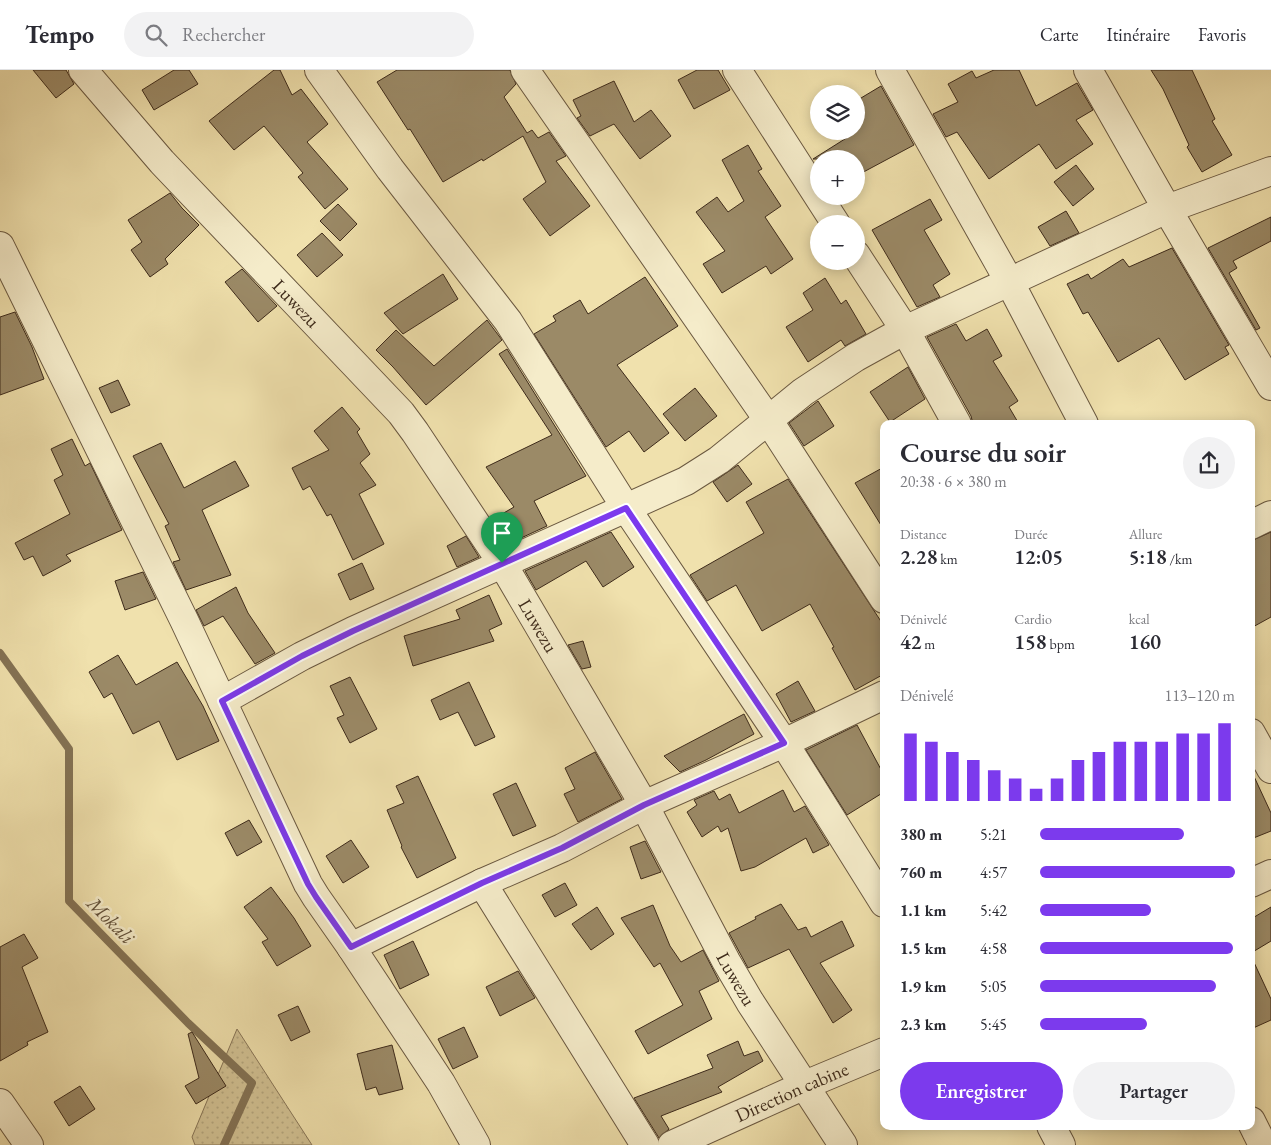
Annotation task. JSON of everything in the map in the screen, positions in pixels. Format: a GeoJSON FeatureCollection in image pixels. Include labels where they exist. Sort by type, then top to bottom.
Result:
{"type":"FeatureCollection","features":[{"type":"Feature","properties":{"kind":"street","name":"Luwezu"},"geometry":{"type":"LineString","coordinates":[[83,70],[168,169],[401,413],[420,439],[502,563],[644,805],[726,961],[771,1036],[843,1145]]}},
{"type":"Feature","properties":{"kind":"street"},"geometry":{"type":"LineString","coordinates":[[319,70],[390,170],[508,322],[626,508],[784,743],[880,897]]}},
{"type":"Feature","properties":{"kind":"street"},"geometry":{"type":"LineString","coordinates":[[525,70],[769,421],[880,593]]}},
{"type":"Feature","properties":{"kind":"street"},"geometry":{"type":"LineString","coordinates":[[737,70],[830,215]]}},
{"type":"Feature","properties":{"kind":"street"},"geometry":{"type":"LineString","coordinates":[[890,70],[1009,281],[1082,420]]}},
{"type":"Feature","properties":{"kind":"street"},"geometry":{"type":"LineString","coordinates":[[1088,70],[1271,386]]}},
{"type":"Feature","properties":{"kind":"street"},"geometry":{"type":"LineString","coordinates":[[222,701],[302,656],[502,563],[686,481],[719,460],[815,383],[856,357],[905,330],[1167,209],[1271,171]]}},
{"type":"Feature","properties":{"kind":"street"},"geometry":{"type":"LineString","coordinates":[[0,246],[92,431],[308,884],[441,1083],[476,1145]]}},
{"type":"Feature","properties":{"kind":"street"},"geometry":{"type":"LineString","coordinates":[[865,269],[905,330],[955,420]]}},
{"type":"Feature","properties":{"kind":"street"},"geometry":{"type":"LineString","coordinates":[[1255,522],[1271,515]]}},
{"type":"Feature","properties":{"kind":"street"},"geometry":{"type":"LineString","coordinates":[[351,947],[482,883],[562,848],[644,805],[784,743],[880,697]]}},
{"type":"Feature","properties":{"kind":"street"},"geometry":{"type":"LineString","coordinates":[[1255,741],[1271,769]]}},
{"type":"Feature","properties":{"kind":"street"},"geometry":{"type":"LineString","coordinates":[[1255,881],[1271,874]]}},
{"type":"Feature","properties":{"kind":"street"},"geometry":{"type":"LineString","coordinates":[[482,883],[645,1145]]}},
{"type":"Feature","properties":{"kind":"street","name":"Direction cabine"},"geometry":{"type":"LineString","coordinates":[[672,1145],[880,1054]]}},
{"type":"Feature","properties":{"kind":"street"},"geometry":{"type":"LineString","coordinates":[[0,1103],[29,1145]]}},
{"type":"Feature","properties":{"kind":"street"},"geometry":{"type":"LineString","coordinates":[[1255,1129],[1263,1145]]}},
{"type":"Feature","properties":{"kind":"street"},"geometry":{"type":"LineString","coordinates":[[1053,1130],[1061,1145]]}},
{"type":"Feature","properties":{"kind":"shaded area"},"geometry":{"type":"Polygon","coordinates":[[[237,1029],[312,1145],[195,1145],[192,1137],[237,1029]]]}},
{"type":"Feature","properties":{"kind":"building"},"geometry":{"type":"Polygon","coordinates":[[[33,70],[66,70],[74,84],[56,98],[33,70]]]}},
{"type":"Feature","properties":{"kind":"building"},"geometry":{"type":"Polygon","coordinates":[[[174,70],[189,70],[198,84],[154,110],[142,90],[174,70]]]}},
{"type":"Feature","properties":{"kind":"building"},"geometry":{"type":"Polygon","coordinates":[[[274,70],[280,70],[292,95],[301,89],[328,124],[307,142],[348,189],[325,209],[298,177],[303,173],[264,126],[234,150],[209,121],[274,70]]]}},
{"type":"Feature","properties":{"kind":"building"},"geometry":{"type":"Polygon","coordinates":[[[397,70],[510,70],[516,84],[504,97],[527,133],[532,130],[538,138],[549,132],[566,156],[556,161],[590,206],[550,236],[523,199],[546,182],[523,136],[483,161],[482,159],[443,182],[410,129],[408,130],[377,82],[397,70]]]}},
{"type":"Feature","properties":{"kind":"building"},"geometry":{"type":"Polygon","coordinates":[[[697,70],[718,70],[730,90],[694,109],[678,80],[697,70]]]}},
{"type":"Feature","properties":{"kind":"building"},"geometry":{"type":"Polygon","coordinates":[[[994,70],[1019,70],[1036,106],[1077,83],[1093,110],[1076,120],[1093,144],[1056,169],[1039,144],[989,179],[957,132],[946,137],[933,114],[958,102],[948,84],[972,71],[976,78],[994,70]]]}},
{"type":"Feature","properties":{"kind":"building"},"geometry":{"type":"Polygon","coordinates":[[[1151,70],[1192,70],[1215,119],[1212,121],[1232,155],[1202,172],[1187,147],[1189,145],[1163,89],[1151,70]]]}},
{"type":"Feature","properties":{"kind":"building"},"geometry":{"type":"Polygon","coordinates":[[[614,81],[634,122],[651,110],[671,136],[640,159],[614,124],[590,136],[577,118],[581,116],[573,100],[614,81]]]}},
{"type":"Feature","properties":{"kind":"building"},"geometry":{"type":"Polygon","coordinates":[[[881,86],[914,145],[865,171],[865,150],[827,150],[843,140],[865,140],[865,96],[881,86]]]}},
{"type":"Feature","properties":{"kind":"building"},"geometry":{"type":"Polygon","coordinates":[[[748,145],[762,169],[758,171],[781,206],[765,217],[793,259],[771,274],[766,266],[722,293],[703,264],[725,251],[696,212],[717,197],[728,212],[744,201],[722,160],[748,145]]]}},
{"type":"Feature","properties":{"kind":"building"},"geometry":{"type":"Polygon","coordinates":[[[1076,165],[1094,189],[1073,206],[1054,182],[1076,165]]]}},
{"type":"Feature","properties":{"kind":"building"},"geometry":{"type":"Polygon","coordinates":[[[170,193],[199,225],[165,259],[168,264],[150,277],[131,250],[142,242],[128,220],[170,193]]]}},
{"type":"Feature","properties":{"kind":"building"},"geometry":{"type":"Polygon","coordinates":[[[930,199],[942,220],[924,230],[950,274],[933,285],[940,297],[917,307],[872,230],[930,199]]]}},
{"type":"Feature","properties":{"kind":"building"},"geometry":{"type":"Polygon","coordinates":[[[338,204],[357,224],[340,241],[320,221],[338,204]]]}},
{"type":"Feature","properties":{"kind":"building"},"geometry":{"type":"Polygon","coordinates":[[[1066,211],[1079,233],[1050,246],[1038,227],[1066,211]]]}},
{"type":"Feature","properties":{"kind":"building"},"geometry":{"type":"Polygon","coordinates":[[[1271,217],[1271,241],[1233,261],[1237,268],[1229,273],[1260,328],[1256,330],[1208,248],[1271,217]]]}},
{"type":"Feature","properties":{"kind":"building"},"geometry":{"type":"Polygon","coordinates":[[[322,233],[343,255],[317,277],[297,255],[322,233]]]}},
{"type":"Feature","properties":{"kind":"building"},"geometry":{"type":"Polygon","coordinates":[[[1172,248],[1229,345],[1225,347],[1229,354],[1185,380],[1159,338],[1118,362],[1088,312],[1083,314],[1067,284],[1088,274],[1091,279],[1123,259],[1129,267],[1172,248]]]}},
{"type":"Feature","properties":{"kind":"building"},"geometry":{"type":"Polygon","coordinates":[[[242,269],[277,306],[258,322],[225,282],[242,269]]]}},
{"type":"Feature","properties":{"kind":"building"},"geometry":{"type":"Polygon","coordinates":[[[443,274],[458,299],[403,334],[384,313],[443,274]]]}},
{"type":"Feature","properties":{"kind":"building"},"geometry":{"type":"Polygon","coordinates":[[[645,277],[678,326],[617,365],[669,433],[644,452],[629,431],[606,447],[534,334],[556,321],[553,316],[580,300],[588,314],[645,277]]]}},
{"type":"Feature","properties":{"kind":"building"},"geometry":{"type":"Polygon","coordinates":[[[825,278],[841,304],[846,300],[866,334],[845,346],[841,340],[808,362],[786,327],[813,310],[803,293],[825,278]]]}},
{"type":"Feature","properties":{"kind":"building"},"geometry":{"type":"Polygon","coordinates":[[[15,312],[32,347],[44,379],[0,395],[0,317],[15,312]]]}},
{"type":"Feature","properties":{"kind":"building"},"geometry":{"type":"Polygon","coordinates":[[[487,320],[502,340],[426,405],[376,350],[396,330],[434,366],[487,320]]]}},
{"type":"Feature","properties":{"kind":"building"},"geometry":{"type":"Polygon","coordinates":[[[956,324],[966,341],[987,329],[1002,356],[993,361],[1018,401],[1009,407],[1017,420],[972,420],[927,337],[956,324]]]}},
{"type":"Feature","properties":{"kind":"building"},"geometry":{"type":"Polygon","coordinates":[[[507,349],[586,476],[534,501],[547,526],[508,544],[494,522],[504,517],[502,514],[514,507],[486,467],[552,435],[499,354],[507,349]]]}},
{"type":"Feature","properties":{"kind":"building"},"geometry":{"type":"Polygon","coordinates":[[[908,367],[925,399],[893,420],[889,420],[870,392],[908,367]]]}},
{"type":"Feature","properties":{"kind":"building"},"geometry":{"type":"Polygon","coordinates":[[[118,380],[130,405],[111,413],[99,388],[118,380]]]}},
{"type":"Feature","properties":{"kind":"building"},"geometry":{"type":"Polygon","coordinates":[[[695,388],[717,416],[685,441],[663,414],[695,388]]]}},
{"type":"Feature","properties":{"kind":"building"},"geometry":{"type":"Polygon","coordinates":[[[818,401],[834,426],[804,446],[789,423],[818,401]]]}},
{"type":"Feature","properties":{"kind":"building"},"geometry":{"type":"Polygon","coordinates":[[[342,407],[360,429],[357,432],[370,454],[360,463],[376,485],[359,494],[384,544],[353,560],[331,514],[327,516],[310,486],[303,490],[292,468],[329,450],[314,431],[342,407]]]}},
{"type":"Feature","properties":{"kind":"building"},"geometry":{"type":"Polygon","coordinates":[[[72,439],[85,466],[90,463],[122,530],[66,555],[71,561],[43,576],[33,556],[24,560],[15,543],[70,514],[54,480],[63,475],[51,449],[72,439]]]}},
{"type":"Feature","properties":{"kind":"building"},"geometry":{"type":"Polygon","coordinates":[[[161,443],[184,488],[235,461],[249,486],[202,510],[231,575],[186,590],[173,562],[180,560],[165,526],[169,524],[133,456],[161,443]]]}},
{"type":"Feature","properties":{"kind":"building"},"geometry":{"type":"Polygon","coordinates":[[[738,465],[752,484],[727,502],[713,482],[738,465]]]}},
{"type":"Feature","properties":{"kind":"building"},"geometry":{"type":"Polygon","coordinates":[[[880,469],[880,524],[855,483],[880,469]]]}},
{"type":"Feature","properties":{"kind":"building"},"geometry":{"type":"Polygon","coordinates":[[[788,479],[880,620],[880,676],[855,690],[810,604],[762,631],[736,585],[707,601],[690,575],[764,533],[746,502],[788,479]]]}},
{"type":"Feature","properties":{"kind":"building"},"geometry":{"type":"Polygon","coordinates":[[[611,532],[634,567],[603,587],[586,561],[536,590],[525,571],[611,532]]]}},
{"type":"Feature","properties":{"kind":"building"},"geometry":{"type":"Polygon","coordinates":[[[1271,532],[1271,617],[1255,626],[1255,539],[1271,532]]]}},
{"type":"Feature","properties":{"kind":"building"},"geometry":{"type":"Polygon","coordinates":[[[466,536],[479,557],[457,567],[447,546],[466,536]]]}},
{"type":"Feature","properties":{"kind":"building"},"geometry":{"type":"Polygon","coordinates":[[[362,563],[374,589],[350,600],[338,574],[362,563]]]}},
{"type":"Feature","properties":{"kind":"building"},"geometry":{"type":"Polygon","coordinates":[[[143,572],[156,599],[125,610],[115,581],[143,572]]]}},
{"type":"Feature","properties":{"kind":"building"},"geometry":{"type":"Polygon","coordinates":[[[236,587],[248,613],[275,653],[255,664],[223,616],[204,626],[196,610],[236,587]]]}},
{"type":"Feature","properties":{"kind":"building"},"geometry":{"type":"Polygon","coordinates":[[[489,595],[502,624],[489,630],[494,641],[413,666],[404,636],[460,619],[456,610],[489,595]]]}},
{"type":"Feature","properties":{"kind":"building"},"geometry":{"type":"Polygon","coordinates":[[[583,641],[591,667],[582,669],[568,645],[583,641]]]}},
{"type":"Feature","properties":{"kind":"building"},"geometry":{"type":"Polygon","coordinates":[[[118,655],[136,685],[177,662],[203,706],[219,741],[177,760],[159,721],[133,734],[112,693],[104,698],[89,672],[118,655]]]}},
{"type":"Feature","properties":{"kind":"building"},"geometry":{"type":"Polygon","coordinates":[[[350,677],[377,729],[350,743],[337,718],[344,715],[330,686],[350,677]]]}},
{"type":"Feature","properties":{"kind":"building"},"geometry":{"type":"Polygon","coordinates":[[[798,681],[815,711],[791,722],[776,694],[798,681]]]}},
{"type":"Feature","properties":{"kind":"building"},"geometry":{"type":"Polygon","coordinates":[[[469,682],[495,737],[475,746],[458,712],[440,720],[431,700],[469,682]]]}},
{"type":"Feature","properties":{"kind":"building"},"geometry":{"type":"Polygon","coordinates":[[[744,714],[754,734],[706,760],[680,772],[664,756],[744,714]]]}},
{"type":"Feature","properties":{"kind":"building"},"geometry":{"type":"Polygon","coordinates":[[[857,725],[880,768],[880,794],[847,815],[806,750],[857,725]]]}},
{"type":"Feature","properties":{"kind":"building"},"geometry":{"type":"Polygon","coordinates":[[[595,752],[622,799],[578,822],[564,794],[575,789],[565,768],[595,752]]]}},
{"type":"Feature","properties":{"kind":"building"},"geometry":{"type":"Polygon","coordinates":[[[418,776],[456,858],[417,878],[401,847],[387,810],[404,803],[396,786],[418,776]]]}},
{"type":"Feature","properties":{"kind":"building"},"geometry":{"type":"Polygon","coordinates":[[[1255,779],[1271,813],[1271,831],[1255,837],[1255,779]]]}},
{"type":"Feature","properties":{"kind":"building"},"geometry":{"type":"Polygon","coordinates":[[[516,783],[536,826],[513,836],[493,794],[516,783]]]}},
{"type":"Feature","properties":{"kind":"building"},"geometry":{"type":"Polygon","coordinates":[[[783,790],[794,812],[805,806],[829,845],[813,853],[806,838],[755,867],[741,871],[728,828],[721,832],[718,826],[702,837],[687,812],[697,805],[694,800],[714,791],[719,800],[730,794],[739,813],[783,790]]]}},
{"type":"Feature","properties":{"kind":"building"},"geometry":{"type":"Polygon","coordinates":[[[249,820],[262,842],[237,856],[225,833],[249,820]]]}},
{"type":"Feature","properties":{"kind":"building"},"geometry":{"type":"Polygon","coordinates":[[[351,840],[369,867],[343,883],[326,856],[351,840]]]}},
{"type":"Feature","properties":{"kind":"building"},"geometry":{"type":"Polygon","coordinates":[[[645,841],[661,872],[641,879],[630,847],[645,841]]]}},
{"type":"Feature","properties":{"kind":"building"},"geometry":{"type":"Polygon","coordinates":[[[565,883],[577,905],[555,917],[542,895],[565,883]]]}},
{"type":"Feature","properties":{"kind":"building"},"geometry":{"type":"Polygon","coordinates":[[[271,887],[294,918],[311,946],[277,966],[262,942],[268,939],[244,907],[271,887]]]}},
{"type":"Feature","properties":{"kind":"building"},"geometry":{"type":"Polygon","coordinates":[[[781,904],[798,930],[806,927],[811,937],[842,921],[854,946],[820,963],[852,1010],[833,1023],[789,949],[748,968],[729,933],[781,904]]]}},
{"type":"Feature","properties":{"kind":"building"},"geometry":{"type":"Polygon","coordinates":[[[653,905],[670,946],[681,962],[703,950],[719,981],[699,991],[712,1019],[648,1054],[635,1031],[683,1005],[660,963],[654,967],[621,918],[653,905]]]}},
{"type":"Feature","properties":{"kind":"building"},"geometry":{"type":"Polygon","coordinates":[[[597,907],[614,934],[591,950],[572,924],[597,907]]]}},
{"type":"Feature","properties":{"kind":"building"},"geometry":{"type":"Polygon","coordinates":[[[1271,907],[1271,941],[1255,951],[1255,917],[1271,907]]]}},
{"type":"Feature","properties":{"kind":"building"},"geometry":{"type":"Polygon","coordinates":[[[24,934],[38,958],[22,967],[48,1032],[27,1042],[28,1045],[0,1061],[0,947],[24,934]]]}},
{"type":"Feature","properties":{"kind":"building"},"geometry":{"type":"Polygon","coordinates":[[[413,941],[429,975],[400,989],[384,955],[413,941]]]}},
{"type":"Feature","properties":{"kind":"building"},"geometry":{"type":"Polygon","coordinates":[[[1255,965],[1271,999],[1271,1020],[1255,1027],[1255,965]]]}},
{"type":"Feature","properties":{"kind":"building"},"geometry":{"type":"Polygon","coordinates":[[[518,971],[535,998],[500,1016],[486,987],[518,971]]]}},
{"type":"Feature","properties":{"kind":"building"},"geometry":{"type":"Polygon","coordinates":[[[298,1006],[310,1032],[291,1041],[278,1015],[298,1006]]]}},
{"type":"Feature","properties":{"kind":"building"},"geometry":{"type":"Polygon","coordinates":[[[464,1027],[478,1057],[453,1069],[438,1039],[464,1027]]]}},
{"type":"Feature","properties":{"kind":"building"},"geometry":{"type":"Polygon","coordinates":[[[192,1032],[226,1086],[196,1104],[185,1086],[199,1078],[188,1034],[192,1032]]]}},
{"type":"Feature","properties":{"kind":"building"},"geometry":{"type":"Polygon","coordinates":[[[738,1041],[744,1056],[758,1051],[763,1061],[718,1087],[722,1092],[661,1116],[669,1129],[659,1138],[634,1098],[713,1068],[707,1055],[738,1041]]]}},
{"type":"Feature","properties":{"kind":"building"},"geometry":{"type":"Polygon","coordinates":[[[392,1045],[403,1089],[379,1095],[376,1087],[366,1090],[357,1054],[392,1045]]]}},
{"type":"Feature","properties":{"kind":"building"},"geometry":{"type":"Polygon","coordinates":[[[80,1086],[95,1109],[69,1126],[54,1102],[80,1086]]]}},
{"type":"Feature","properties":{"kind":"waterway","name":"Mokali"},"geometry":{"type":"LineString","coordinates":[[0,653],[69,749],[69,901],[188,1023],[252,1083],[224,1145]]}},
{"type":"Feature","properties":{"kind":"route"},"geometry":{"type":"LineString","coordinates":[[626,508],[784,743],[644,805],[562,848],[482,883],[351,947],[308,884],[222,701],[302,656],[502,563],[626,508]]}}]}
